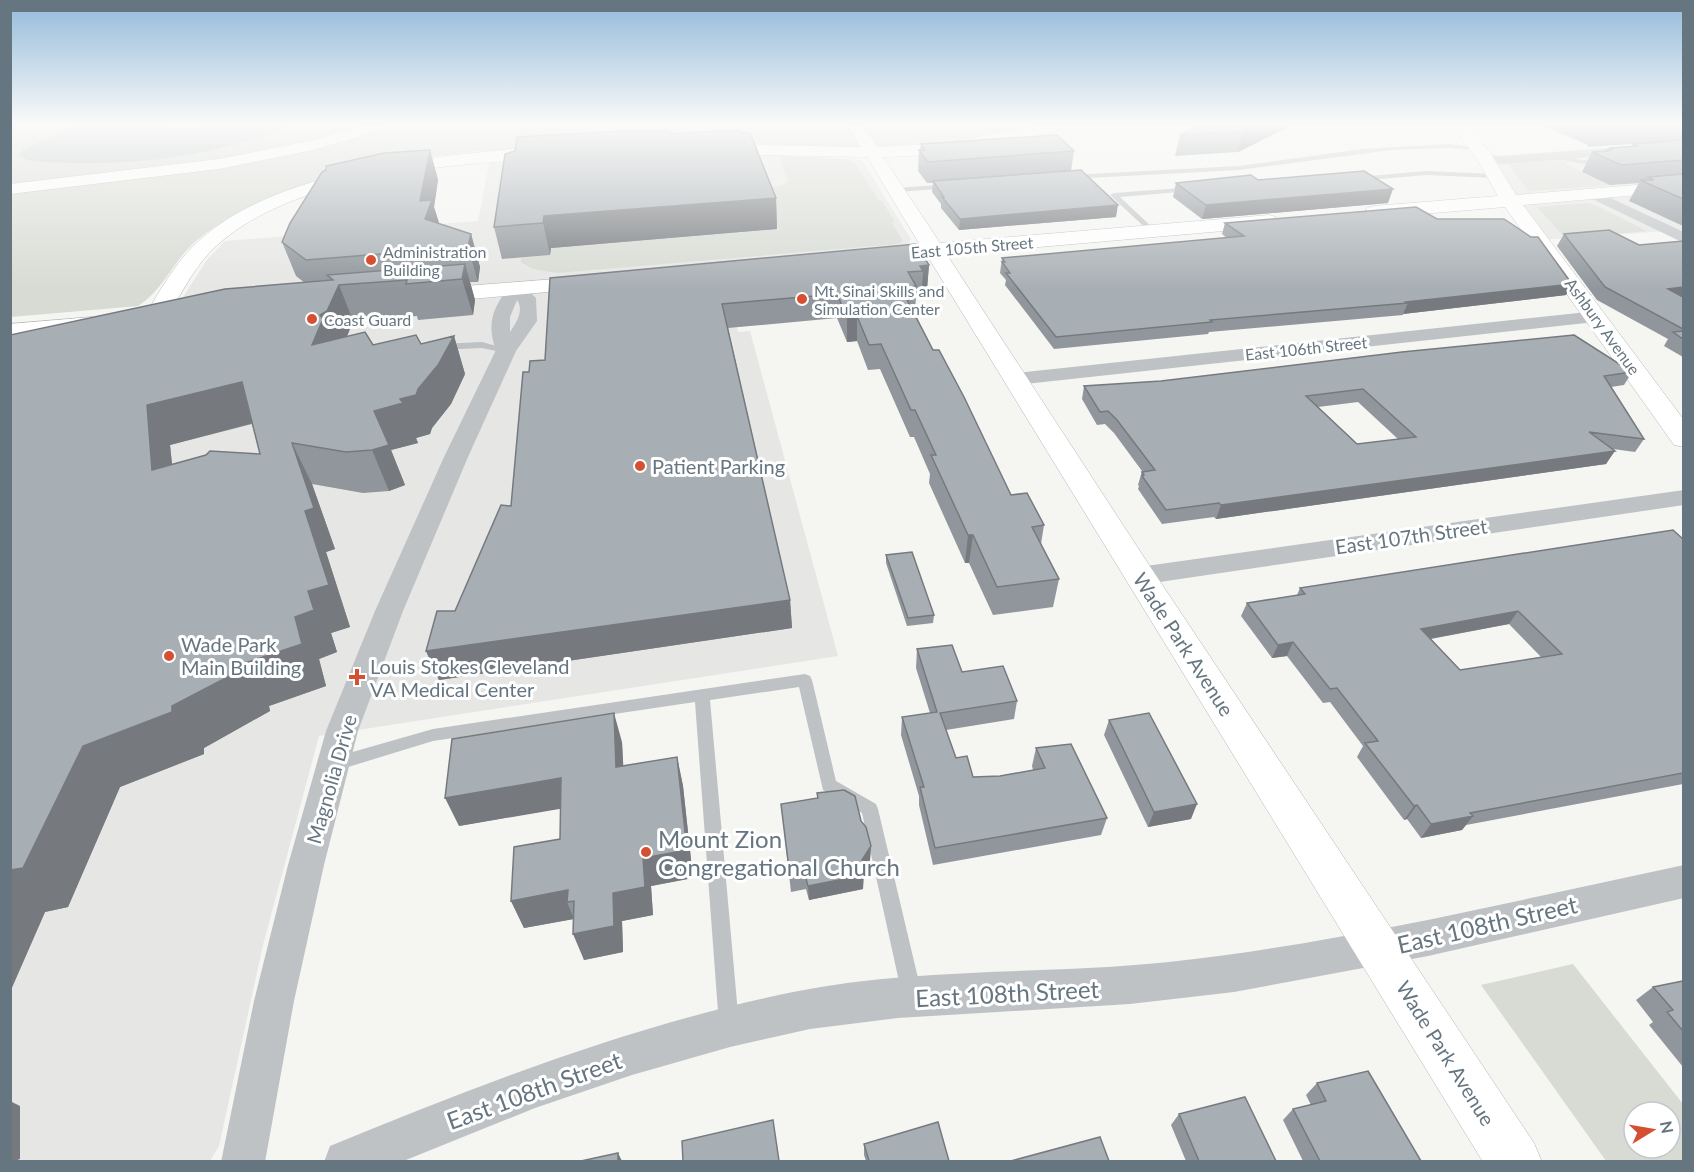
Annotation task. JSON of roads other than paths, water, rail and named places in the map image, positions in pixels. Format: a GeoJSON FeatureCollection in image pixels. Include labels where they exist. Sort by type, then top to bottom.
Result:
{"type":"FeatureCollection","features":[{"type":"Feature","properties":{"kind":"street"},"geometry":{"type":"LineString","coordinates":[[10,189],[93,180]]}},
{"type":"Feature","properties":{"kind":"street"},"geometry":{"type":"LineString","coordinates":[[131,321],[172,289],[209,242],[241,220],[279,202],[350,180]]}},
{"type":"Feature","properties":{"kind":"street","name":"Wade Park Avenue"},"geometry":{"type":"LineString","coordinates":[[890,180],[1139,576],[1515,1161]]}},
{"type":"Feature","properties":{"kind":"street","name":"Ashbury Avenue"},"geometry":{"type":"LineString","coordinates":[[1498,180],[1510,200],[1597,317],[1683,439]]}},
{"type":"Feature","properties":{"kind":"street"},"geometry":{"type":"LineString","coordinates":[[1359,213],[1683,186]]}},
{"type":"Feature","properties":{"kind":"street"},"geometry":{"type":"LineString","coordinates":[[1593,194],[1683,238]]}},
{"type":"Feature","properties":{"kind":"street","name":"East 105th Street"},"geometry":{"type":"LineString","coordinates":[[850,258],[1289,219]]}},
{"type":"Feature","properties":{"kind":"street"},"geometry":{"type":"LineString","coordinates":[[400,298],[609,280]]}},
{"type":"Feature","properties":{"kind":"street"},"geometry":{"type":"LineString","coordinates":[[506,350],[502,341],[500,324],[502,305],[517,289]]}},
{"type":"Feature","properties":{"kind":"street","name":"Magnolia Drive"},"geometry":{"type":"LineString","coordinates":[[243,1161],[274,1001],[303,877],[342,731],[389,611],[506,350],[528,321],[530,304],[517,289]]}},
{"type":"Feature","properties":{"kind":"street"},"geometry":{"type":"LineString","coordinates":[[10,331],[177,317]]}},
{"type":"Feature","properties":{"kind":"street","name":"East 106th Street"},"geometry":{"type":"LineString","coordinates":[[1016,379],[1597,317]]}},
{"type":"Feature","properties":{"kind":"street","name":"East 107th Street"},"geometry":{"type":"LineString","coordinates":[[1139,576],[1683,497]]}},
{"type":"Feature","properties":{"kind":"street","name":"East 108th Street"},"geometry":{"type":"LineString","coordinates":[[346,1161],[561,1077],[647,1049],[729,1027],[857,1002],[1093,988],[1169,981],[1326,959],[1683,880]]}},
{"type":"Feature","properties":{"kind":"lane"},"geometry":{"type":"LineString","coordinates":[[896,190],[964,185]]}},
{"type":"Feature","properties":{"kind":"lane"},"geometry":{"type":"LineString","coordinates":[[1151,231],[1114,195],[1200,188]]}},
{"type":"Feature","properties":{"kind":"lane"},"geometry":{"type":"LineString","coordinates":[[424,348],[491,345],[506,350]]}},
{"type":"Feature","properties":{"kind":"lane"},"geometry":{"type":"LineString","coordinates":[[333,765],[433,735],[805,680],[829,784],[870,810],[912,998]]}},
{"type":"Feature","properties":{"kind":"lane"},"geometry":{"type":"LineString","coordinates":[[702,695],[729,1027]]}},
{"type":"Feature","properties":{"kind":"place","name":"Administration Building"},"geometry":{"type":"Point","coordinates":[371,260]}},
{"type":"Feature","properties":{"kind":"place","name":"Mt. Sinai Skills and Simulation Center"},"geometry":{"type":"Point","coordinates":[802,299]}},
{"type":"Feature","properties":{"kind":"place","name":"Coast Guard"},"geometry":{"type":"Point","coordinates":[312,319]}},
{"type":"Feature","properties":{"kind":"place","name":"Patient Parking"},"geometry":{"type":"Point","coordinates":[640,466]}},
{"type":"Feature","properties":{"kind":"place","name":"Wade Park Main Building"},"geometry":{"type":"Point","coordinates":[169,656]}},
{"type":"Feature","properties":{"kind":"place","name":"Louis Stokes Cleveland VA Medical Center"},"geometry":{"type":"Point","coordinates":[357,677]}},
{"type":"Feature","properties":{"kind":"place","name":"Mount Zion Congregational Church"},"geometry":{"type":"Point","coordinates":[646,852]}}]}
